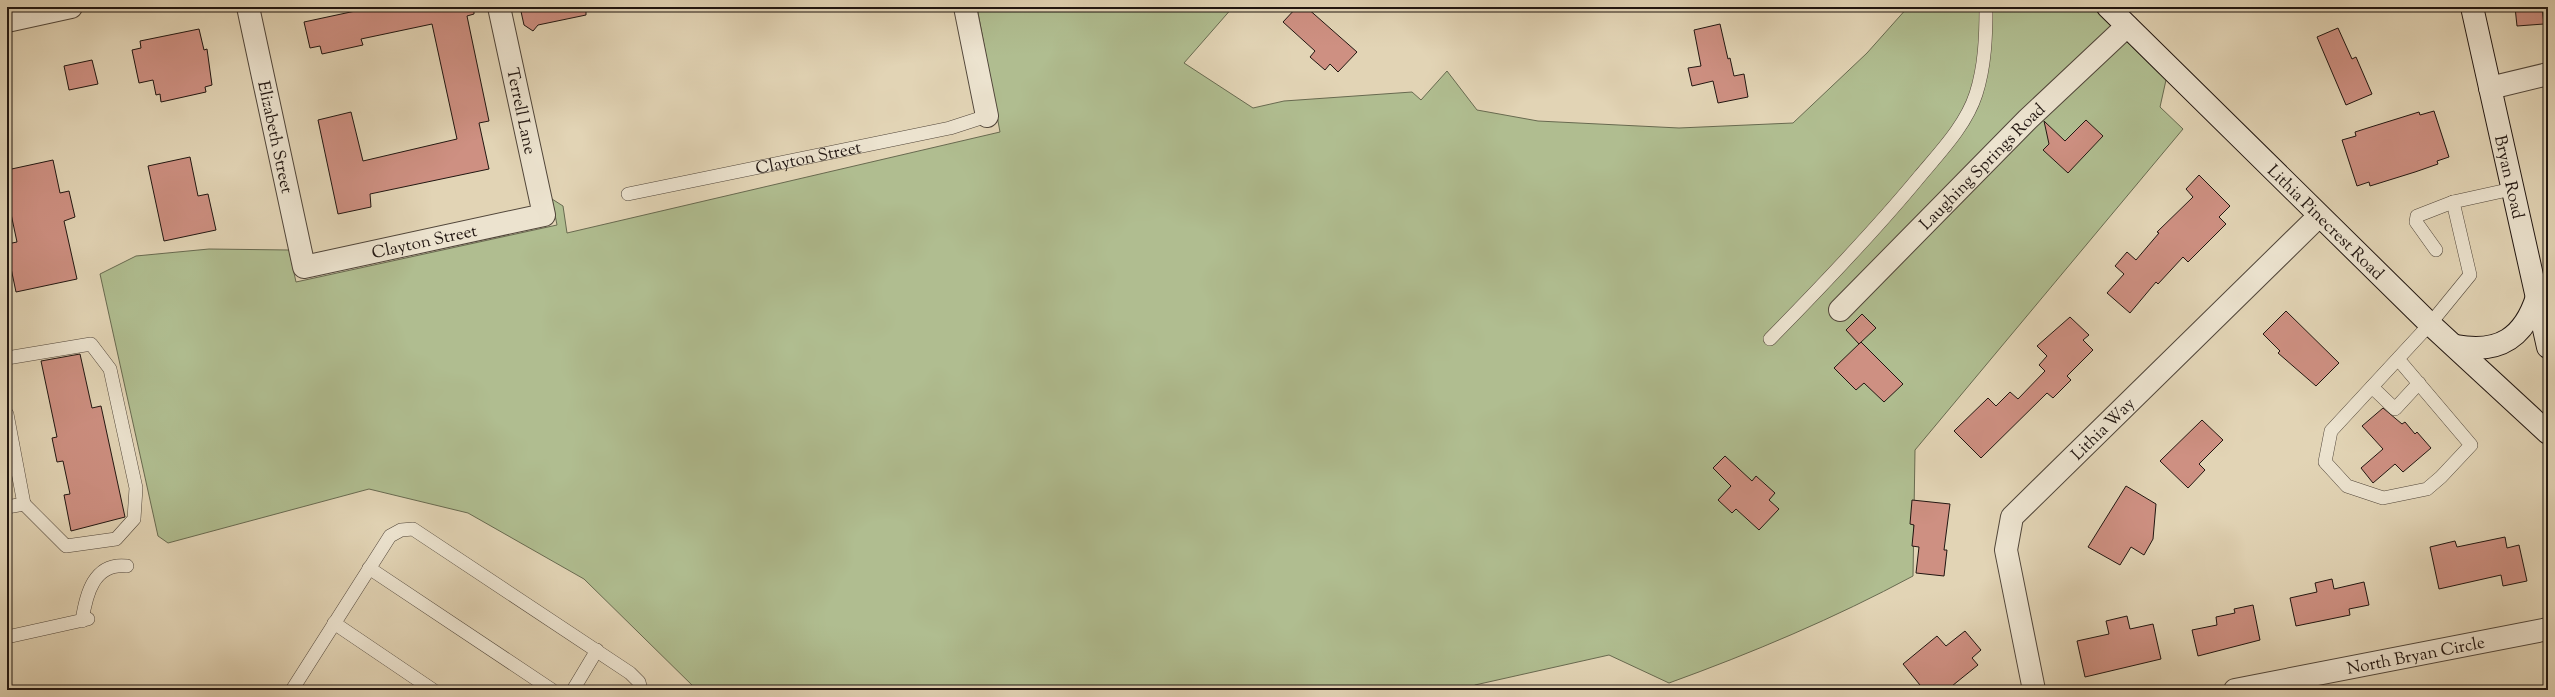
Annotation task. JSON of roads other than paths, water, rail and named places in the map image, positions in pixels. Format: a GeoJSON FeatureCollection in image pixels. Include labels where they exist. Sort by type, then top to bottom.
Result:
{"type":"FeatureCollection","features":[{"type":"Feature","properties":{"kind":"street"},"geometry":{"type":"LineString","coordinates":[[10,16],[71,7]]}},
{"type":"Feature","properties":{"kind":"street","name":"Elizabeth Street"},"geometry":{"type":"LineString","coordinates":[[248,7],[304,267]]}},
{"type":"Feature","properties":{"kind":"street","name":"Terrell Lane"},"geometry":{"type":"LineString","coordinates":[[499,7],[544,215]]}},
{"type":"Feature","properties":{"kind":"street"},"geometry":{"type":"LineString","coordinates":[[965,7],[987,116]]}},
{"type":"Feature","properties":{"kind":"street","name":"Lithia Pinecrest Road"},"geometry":{"type":"LineString","coordinates":[[2108,7],[2430,324],[2456,346],[2548,433]]}},
{"type":"Feature","properties":{"kind":"street","name":"Bryan Road"},"geometry":{"type":"LineString","coordinates":[[2472,7],[2548,345]]}},
{"type":"Feature","properties":{"kind":"street","name":"Laughing Springs Road"},"geometry":{"type":"LineString","coordinates":[[1840,310],[2028,119],[2127,26]]}},
{"type":"Feature","properties":{"kind":"street"},"geometry":{"type":"LineString","coordinates":[[2490,88],[2548,74]]}},
{"type":"Feature","properties":{"kind":"street","name":"Clayton Street"},"geometry":{"type":"LineString","coordinates":[[304,267],[544,215]]}},
{"type":"Feature","properties":{"kind":"street","name":"Lithia Way"},"geometry":{"type":"LineString","coordinates":[[2034,690],[2006,550],[2012,517],[2319,216]]}},
{"type":"Feature","properties":{"kind":"street"},"geometry":{"type":"LineString","coordinates":[[2456,346],[2482,348],[2504,342],[2526,324],[2537,297]]}},
{"type":"Feature","properties":{"kind":"street","name":"North Bryan Circle"},"geometry":{"type":"LineString","coordinates":[[2235,690],[2548,629]]}},
{"type":"Feature","properties":{"kind":"lane"},"geometry":{"type":"LineString","coordinates":[[1770,339],[1878,227],[1963,122],[1976,94],[1981,71],[1986,38],[1986,7]]}},
{"type":"Feature","properties":{"kind":"lane","name":"Clayton Street"},"geometry":{"type":"LineString","coordinates":[[628,194],[950,128],[987,116]]}},
{"type":"Feature","properties":{"kind":"lane"},"geometry":{"type":"LineString","coordinates":[[2436,250],[2416,222],[2417,216],[2453,202],[2512,189]]}},
{"type":"Feature","properties":{"kind":"lane"},"geometry":{"type":"LineString","coordinates":[[2398,360],[2472,445],[2441,477],[2427,489],[2384,498],[2347,486],[2325,462],[2331,431],[2398,360],[2470,275],[2453,202]]}},
{"type":"Feature","properties":{"kind":"lane"},"geometry":{"type":"LineString","coordinates":[[7,358],[91,344],[110,369],[136,488],[134,519],[116,539],[66,546],[24,504],[7,414]]}},
{"type":"Feature","properties":{"kind":"lane"},"geometry":{"type":"LineString","coordinates":[[2372,387],[2395,409],[2419,383]]}},
{"type":"Feature","properties":{"kind":"lane"},"geometry":{"type":"LineString","coordinates":[[7,507],[24,504]]}},
{"type":"Feature","properties":{"kind":"lane"},"geometry":{"type":"LineString","coordinates":[[292,690],[390,536],[401,530],[413,529],[630,673],[639,682],[641,690]]}},
{"type":"Feature","properties":{"kind":"lane"},"geometry":{"type":"LineString","coordinates":[[7,637],[85,620],[85,600],[98,575],[107,568],[117,565],[127,566]]}},
{"type":"Feature","properties":{"kind":"lane"},"geometry":{"type":"LineString","coordinates":[[369,568],[552,690]]}},
{"type":"Feature","properties":{"kind":"lane"},"geometry":{"type":"LineString","coordinates":[[334,623],[433,690]]}},
{"type":"Feature","properties":{"kind":"lane"},"geometry":{"type":"LineString","coordinates":[[574,690],[596,650]]}}]}
